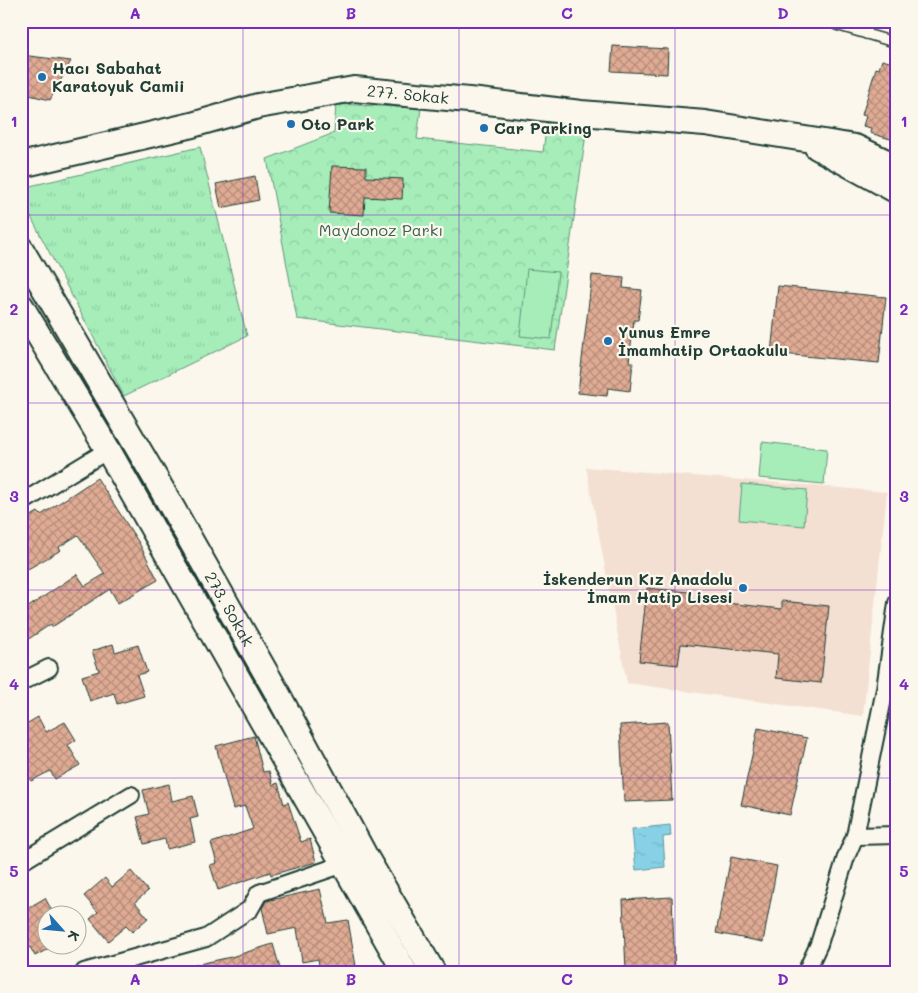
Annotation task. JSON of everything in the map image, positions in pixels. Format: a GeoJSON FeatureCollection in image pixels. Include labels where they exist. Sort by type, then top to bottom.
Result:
{"type":"FeatureCollection","features":[{"type":"Feature","properties":{"kind":"street","name":"277. Sokak"},"geometry":{"type":"LineString","coordinates":[[21,165],[192,125],[258,106],[354,89],[580,113],[705,123],[855,147],[897,167]]}},
{"type":"Feature","properties":{"kind":"street","name":"277. Sokak"},"geometry":{"type":"LineString","coordinates":[[801,137],[897,191]]}},
{"type":"Feature","properties":{"kind":"street","name":"273. Sokak"},"geometry":{"type":"LineString","coordinates":[[21,249],[153,474],[275,689],[364,854],[433,972]]}},
{"type":"Feature","properties":{"kind":"street","name":"273. Sokak"},"geometry":{"type":"LineString","coordinates":[[21,306],[108,450],[405,972]]}},
{"type":"Feature","properties":{"kind":"street"},"geometry":{"type":"LineString","coordinates":[[21,503],[108,450]]}},
{"type":"Feature","properties":{"kind":"street"},"geometry":{"type":"LineString","coordinates":[[806,972],[819,944],[854,836],[885,689],[897,603]]}},
{"type":"Feature","properties":{"kind":"street"},"geometry":{"type":"LineString","coordinates":[[21,682],[49,668]]}},
{"type":"Feature","properties":{"kind":"street"},"geometry":{"type":"LineString","coordinates":[[21,862],[131,795]]}},
{"type":"Feature","properties":{"kind":"street"},"geometry":{"type":"LineString","coordinates":[[854,836],[897,835]]}},
{"type":"Feature","properties":{"kind":"street"},"geometry":{"type":"LineString","coordinates":[[84,972],[206,938],[250,910],[259,893],[344,864]]}},
{"type":"Feature","properties":{"kind":"street"},"geometry":{"type":"LineString","coordinates":[[819,944],[819,972]]}},
{"type":"Feature","properties":{"kind":"lane"},"geometry":{"type":"LineString","coordinates":[[866,34],[870,21]]}},
{"type":"Feature","properties":{"kind":"lane"},"geometry":{"type":"LineString","coordinates":[[836,25],[897,43]]}},
{"type":"Feature","properties":{"kind":"shaded area","name":"İskenderun Kız Anadolu İmam Hatip Lisesi"},"geometry":{"type":"Polygon","coordinates":[[[586,467],[887,492],[863,716],[627,683],[586,467]]]}},
{"type":"Feature","properties":{"kind":"green space","name":"Maydonoz Parkı"},"geometry":{"type":"Polygon","coordinates":[[[336,104],[421,108],[417,139],[543,152],[547,122],[587,127],[555,350],[297,319],[267,159],[334,133],[336,104]]]}},
{"type":"Feature","properties":{"kind":"green space"},"geometry":{"type":"Polygon","coordinates":[[[200,147],[247,336],[124,396],[21,198],[21,188],[200,147]]]}},
{"type":"Feature","properties":{"kind":"green space"},"geometry":{"type":"Polygon","coordinates":[[[527,269],[558,272],[551,339],[520,336],[527,269]]]}},
{"type":"Feature","properties":{"kind":"green space"},"geometry":{"type":"Polygon","coordinates":[[[762,442],[827,449],[824,484],[759,478],[762,442]]]}},
{"type":"Feature","properties":{"kind":"green space"},"geometry":{"type":"Polygon","coordinates":[[[742,484],[807,490],[804,526],[739,520],[742,484]]]}},
{"type":"Feature","properties":{"kind":"water"},"geometry":{"type":"Polygon","coordinates":[[[670,825],[671,836],[663,837],[665,867],[636,870],[632,829],[670,825]]]}},
{"type":"Feature","properties":{"kind":"building"},"geometry":{"type":"Polygon","coordinates":[[[613,46],[668,49],[667,74],[611,71],[613,46]]]}},
{"type":"Feature","properties":{"kind":"building","name":"Hacı Sabahat Karatoyuk Camii"},"geometry":{"type":"Polygon","coordinates":[[[21,55],[71,61],[50,100],[21,93],[21,55]]]}},
{"type":"Feature","properties":{"kind":"building"},"geometry":{"type":"Polygon","coordinates":[[[882,60],[897,64],[897,141],[870,133],[871,128],[863,126],[866,116],[862,115],[876,68],[879,69],[882,60]]]}},
{"type":"Feature","properties":{"kind":"building"},"geometry":{"type":"Polygon","coordinates":[[[332,166],[366,167],[366,177],[403,179],[402,199],[365,197],[364,215],[329,213],[332,166]]]}},
{"type":"Feature","properties":{"kind":"building"},"geometry":{"type":"Polygon","coordinates":[[[255,176],[259,200],[221,208],[216,184],[255,176]]]}},
{"type":"Feature","properties":{"kind":"building","name":"Yunus Emre İmamhatip Ortaokulu"},"geometry":{"type":"Polygon","coordinates":[[[592,275],[624,278],[623,288],[642,290],[638,320],[634,320],[629,362],[633,362],[630,391],[608,388],[607,396],[578,393],[592,275]]]}},
{"type":"Feature","properties":{"kind":"building"},"geometry":{"type":"Polygon","coordinates":[[[778,286],[886,297],[879,363],[771,353],[778,286]]]}},
{"type":"Feature","properties":{"kind":"building"},"geometry":{"type":"Polygon","coordinates":[[[97,478],[139,543],[158,580],[118,603],[110,589],[52,627],[51,624],[21,644],[21,612],[77,574],[85,586],[105,574],[78,535],[59,547],[61,550],[21,573],[21,522],[38,512],[41,515],[97,478]]]}},
{"type":"Feature","properties":{"kind":"building"},"geometry":{"type":"Polygon","coordinates":[[[647,588],[690,592],[689,599],[782,609],[782,601],[829,606],[821,683],[776,678],[778,654],[681,644],[678,665],[639,661],[647,588]]]}},
{"type":"Feature","properties":{"kind":"building"},"geometry":{"type":"Polygon","coordinates":[[[113,644],[115,652],[138,645],[147,672],[137,675],[144,696],[117,704],[114,693],[90,701],[82,676],[99,671],[92,651],[113,644]]]}},
{"type":"Feature","properties":{"kind":"building"},"geometry":{"type":"Polygon","coordinates":[[[38,717],[46,732],[65,722],[76,740],[68,745],[80,765],[55,779],[50,771],[31,781],[21,764],[21,755],[28,752],[21,740],[21,727],[38,717]]]}},
{"type":"Feature","properties":{"kind":"building"},"geometry":{"type":"Polygon","coordinates":[[[668,722],[672,800],[624,802],[620,725],[668,722]]]}},
{"type":"Feature","properties":{"kind":"building"},"geometry":{"type":"Polygon","coordinates":[[[758,728],[807,738],[790,815],[741,805],[758,728]]]}},
{"type":"Feature","properties":{"kind":"building"},"geometry":{"type":"Polygon","coordinates":[[[254,736],[263,772],[269,771],[273,785],[278,783],[284,804],[288,802],[301,842],[310,839],[316,862],[271,875],[270,872],[218,890],[210,865],[217,863],[211,843],[253,829],[245,806],[233,809],[216,746],[254,736]]]}},
{"type":"Feature","properties":{"kind":"building"},"geometry":{"type":"Polygon","coordinates":[[[169,784],[172,801],[193,796],[198,817],[190,819],[195,842],[167,849],[165,839],[144,844],[137,817],[149,814],[143,790],[169,784]]]}},
{"type":"Feature","properties":{"kind":"building"},"geometry":{"type":"Polygon","coordinates":[[[731,857],[777,866],[763,942],[716,933],[731,857]]]}},
{"type":"Feature","properties":{"kind":"building"},"geometry":{"type":"Polygon","coordinates":[[[131,871],[148,891],[135,902],[148,918],[132,932],[126,926],[108,941],[90,919],[98,912],[84,896],[105,878],[112,887],[131,871]]]}},
{"type":"Feature","properties":{"kind":"building"},"geometry":{"type":"Polygon","coordinates":[[[320,889],[328,923],[348,920],[357,972],[320,972],[318,959],[302,962],[297,928],[268,934],[262,908],[266,901],[320,889]]]}},
{"type":"Feature","properties":{"kind":"building"},"geometry":{"type":"Polygon","coordinates":[[[672,897],[675,972],[626,972],[623,900],[672,897]]]}},
{"type":"Feature","properties":{"kind":"building"},"geometry":{"type":"Polygon","coordinates":[[[45,898],[49,906],[38,906],[38,954],[35,956],[30,947],[21,952],[21,912],[45,898]]]}},
{"type":"Feature","properties":{"kind":"building"},"geometry":{"type":"Polygon","coordinates":[[[273,944],[281,972],[186,972],[185,967],[231,957],[273,944]]]}},
{"type":"Feature","properties":{"kind":"place","name":"Hacı Sabahat Karatoyuk Camii"},"geometry":{"type":"Point","coordinates":[42,77]}},
{"type":"Feature","properties":{"kind":"place","name":"Oto Park"},"geometry":{"type":"Point","coordinates":[291,124]}},
{"type":"Feature","properties":{"kind":"place","name":"Car Parking"},"geometry":{"type":"Point","coordinates":[484,128]}},
{"type":"Feature","properties":{"kind":"place","name":"Yunus Emre İmamhatip Ortaokulu"},"geometry":{"type":"Point","coordinates":[608,341]}},
{"type":"Feature","properties":{"kind":"place","name":"İskenderun Kız Anadolu İmam Hatip Lisesi"},"geometry":{"type":"Point","coordinates":[743,588]}}]}
